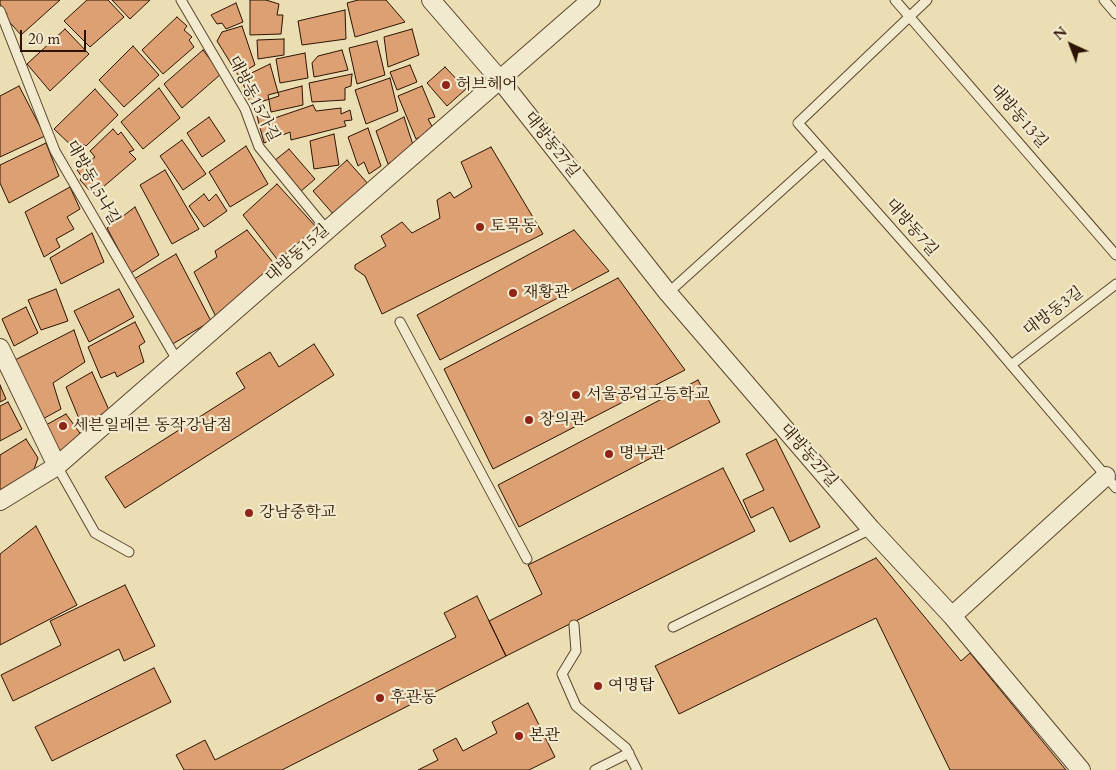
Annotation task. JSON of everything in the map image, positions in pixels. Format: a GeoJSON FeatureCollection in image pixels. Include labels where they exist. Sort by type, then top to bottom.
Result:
{"type":"FeatureCollection","features":[{"type":"Feature","properties":{"kind":"street","name":"대방동27길"},"geometry":{"type":"LineString","coordinates":[[431,0],[500,81],[668,293],[871,530],[952,616],[1081,770]]}},
{"type":"Feature","properties":{"kind":"street","name":"대방동15길"},"geometry":{"type":"LineString","coordinates":[[0,501],[57,466],[591,0]]}},
{"type":"Feature","properties":{"kind":"street"},"geometry":{"type":"LineString","coordinates":[[0,348],[57,466]]}},
{"type":"Feature","properties":{"kind":"street"},"geometry":{"type":"LineString","coordinates":[[952,616],[1111,482]]}},
{"type":"Feature","properties":{"kind":"lane","name":"대방동15가길"},"geometry":{"type":"LineString","coordinates":[[181,0],[245,109],[259,147],[327,230]]}},
{"type":"Feature","properties":{"kind":"lane","name":"대방동13길"},"geometry":{"type":"LineString","coordinates":[[895,0],[1116,255]]}},
{"type":"Feature","properties":{"kind":"lane","name":"대방동7길"},"geometry":{"type":"LineString","coordinates":[[927,0],[798,123],[1011,365],[1111,482]]}},
{"type":"Feature","properties":{"kind":"lane"},"geometry":{"type":"LineString","coordinates":[[1104,0],[1116,14]]}},
{"type":"Feature","properties":{"kind":"lane","name":"대방동15나길"},"geometry":{"type":"LineString","coordinates":[[0,11],[55,151],[177,360]]}},
{"type":"Feature","properties":{"kind":"lane"},"geometry":{"type":"LineString","coordinates":[[668,293],[824,152]]}},
{"type":"Feature","properties":{"kind":"lane","name":"대방동3길"},"geometry":{"type":"LineString","coordinates":[[1011,365],[1116,284]]}},
{"type":"Feature","properties":{"kind":"lane"},"geometry":{"type":"LineString","coordinates":[[400,322],[527,559]]}},
{"type":"Feature","properties":{"kind":"lane"},"geometry":{"type":"LineString","coordinates":[[57,466],[95,533],[129,552]]}},
{"type":"Feature","properties":{"kind":"lane"},"geometry":{"type":"LineString","coordinates":[[673,627],[871,530]]}},
{"type":"Feature","properties":{"kind":"lane"},"geometry":{"type":"LineString","coordinates":[[574,625],[576,651],[562,674],[576,706],[626,748],[637,770]]}},
{"type":"Feature","properties":{"kind":"lane"},"geometry":{"type":"LineString","coordinates":[[595,770],[629,753]]}},
{"type":"Feature","properties":{"kind":"building"},"geometry":{"type":"Polygon","coordinates":[[[0,0],[60,0],[21,35],[5,17],[7,14],[0,4],[0,0]]]}},
{"type":"Feature","properties":{"kind":"building"},"geometry":{"type":"Polygon","coordinates":[[[87,0],[108,0],[124,17],[90,47],[64,21],[87,0]]]}},
{"type":"Feature","properties":{"kind":"building"},"geometry":{"type":"Polygon","coordinates":[[[112,0],[150,0],[130,19],[112,0]]]}},
{"type":"Feature","properties":{"kind":"building"},"geometry":{"type":"Polygon","coordinates":[[[250,0],[266,0],[279,4],[277,15],[283,15],[281,34],[250,35],[250,0]]]}},
{"type":"Feature","properties":{"kind":"building"},"geometry":{"type":"Polygon","coordinates":[[[358,0],[386,0],[405,22],[355,37],[347,3],[358,0]]]}},
{"type":"Feature","properties":{"kind":"building"},"geometry":{"type":"Polygon","coordinates":[[[236,3],[243,22],[226,29],[222,23],[217,24],[211,15],[236,3]]]}},
{"type":"Feature","properties":{"kind":"building"},"geometry":{"type":"Polygon","coordinates":[[[345,10],[346,39],[302,45],[298,21],[345,10]]]}},
{"type":"Feature","properties":{"kind":"building"},"geometry":{"type":"Polygon","coordinates":[[[177,17],[187,26],[184,30],[192,37],[189,40],[194,47],[163,74],[142,50],[177,17]]]}},
{"type":"Feature","properties":{"kind":"building"},"geometry":{"type":"Polygon","coordinates":[[[242,26],[255,65],[238,75],[217,41],[222,32],[242,26]]]}},
{"type":"Feature","properties":{"kind":"building"},"geometry":{"type":"Polygon","coordinates":[[[65,29],[89,54],[50,91],[27,64],[65,29]]]}},
{"type":"Feature","properties":{"kind":"building"},"geometry":{"type":"Polygon","coordinates":[[[412,29],[419,55],[388,67],[384,37],[412,29]]]}},
{"type":"Feature","properties":{"kind":"building"},"geometry":{"type":"Polygon","coordinates":[[[284,39],[284,55],[258,59],[257,40],[284,39]]]}},
{"type":"Feature","properties":{"kind":"building"},"geometry":{"type":"Polygon","coordinates":[[[377,41],[385,75],[357,84],[349,48],[377,41]]]}},
{"type":"Feature","properties":{"kind":"building"},"geometry":{"type":"Polygon","coordinates":[[[133,46],[159,75],[124,107],[99,80],[133,46]]]}},
{"type":"Feature","properties":{"kind":"building"},"geometry":{"type":"Polygon","coordinates":[[[203,50],[221,74],[182,108],[164,84],[203,50]]]}},
{"type":"Feature","properties":{"kind":"building"},"geometry":{"type":"Polygon","coordinates":[[[342,50],[348,70],[314,77],[312,63],[318,56],[342,50]]]}},
{"type":"Feature","properties":{"kind":"building"},"geometry":{"type":"Polygon","coordinates":[[[305,53],[308,78],[280,83],[276,59],[305,53]]]}},
{"type":"Feature","properties":{"kind":"building"},"geometry":{"type":"Polygon","coordinates":[[[270,64],[279,96],[251,105],[241,78],[270,64]]]}},
{"type":"Feature","properties":{"kind":"building"},"geometry":{"type":"Polygon","coordinates":[[[410,65],[417,82],[397,90],[390,72],[410,65]]]}},
{"type":"Feature","properties":{"kind":"building"},"geometry":{"type":"Polygon","coordinates":[[[445,67],[466,89],[447,106],[427,83],[445,67]]]}},
{"type":"Feature","properties":{"kind":"building"},"geometry":{"type":"Polygon","coordinates":[[[352,74],[351,86],[345,88],[345,100],[312,102],[309,83],[352,74]]]}},
{"type":"Feature","properties":{"kind":"building"},"geometry":{"type":"Polygon","coordinates":[[[390,78],[398,111],[366,124],[355,90],[390,78]]]}},
{"type":"Feature","properties":{"kind":"building"},"geometry":{"type":"Polygon","coordinates":[[[19,86],[45,136],[0,157],[0,96],[19,86]]]}},
{"type":"Feature","properties":{"kind":"building"},"geometry":{"type":"Polygon","coordinates":[[[302,86],[303,105],[271,112],[268,95],[302,86]]]}},
{"type":"Feature","properties":{"kind":"building"},"geometry":{"type":"Polygon","coordinates":[[[422,86],[435,117],[428,119],[434,130],[416,139],[398,96],[422,86]]]}},
{"type":"Feature","properties":{"kind":"building"},"geometry":{"type":"Polygon","coordinates":[[[159,88],[180,118],[143,149],[121,122],[159,88]]]}},
{"type":"Feature","properties":{"kind":"building"},"geometry":{"type":"Polygon","coordinates":[[[95,89],[118,115],[86,146],[81,143],[75,149],[54,129],[95,89]]]}},
{"type":"Feature","properties":{"kind":"building"},"geometry":{"type":"Polygon","coordinates":[[[313,105],[316,111],[341,108],[341,114],[350,110],[352,120],[344,121],[346,126],[291,140],[290,132],[264,143],[257,116],[266,115],[266,121],[313,105]]]}},
{"type":"Feature","properties":{"kind":"building"},"geometry":{"type":"Polygon","coordinates":[[[209,117],[225,141],[202,157],[187,133],[209,117]]]}},
{"type":"Feature","properties":{"kind":"building"},"geometry":{"type":"Polygon","coordinates":[[[404,117],[414,148],[388,164],[376,131],[404,117]]]}},
{"type":"Feature","properties":{"kind":"building"},"geometry":{"type":"Polygon","coordinates":[[[368,128],[381,166],[369,174],[364,162],[358,166],[348,137],[368,128]]]}},
{"type":"Feature","properties":{"kind":"building"},"geometry":{"type":"Polygon","coordinates":[[[113,129],[118,135],[121,132],[134,150],[129,152],[136,159],[96,193],[93,188],[90,191],[80,180],[82,177],[77,170],[95,157],[90,151],[113,129]]]}},
{"type":"Feature","properties":{"kind":"building"},"geometry":{"type":"Polygon","coordinates":[[[334,134],[339,165],[314,169],[310,141],[334,134]]]}},
{"type":"Feature","properties":{"kind":"building"},"geometry":{"type":"Polygon","coordinates":[[[182,140],[206,174],[183,190],[160,156],[182,140]]]}},
{"type":"Feature","properties":{"kind":"building"},"geometry":{"type":"Polygon","coordinates":[[[46,143],[59,176],[9,203],[0,183],[0,165],[46,143]]]}},
{"type":"Feature","properties":{"kind":"building"},"geometry":{"type":"Polygon","coordinates":[[[246,146],[268,184],[230,207],[209,172],[246,146]]]}},
{"type":"Feature","properties":{"kind":"building","name":"토목동"},"geometry":{"type":"Polygon","coordinates":[[[491,147],[543,234],[382,314],[365,276],[355,269],[355,265],[386,246],[381,236],[402,222],[412,233],[440,218],[437,200],[450,192],[454,198],[472,187],[461,162],[491,147]]]}},
{"type":"Feature","properties":{"kind":"building"},"geometry":{"type":"Polygon","coordinates":[[[289,149],[315,179],[300,192],[274,161],[289,149]]]}},
{"type":"Feature","properties":{"kind":"building"},"geometry":{"type":"Polygon","coordinates":[[[347,160],[369,185],[334,215],[313,191],[347,160]]]}},
{"type":"Feature","properties":{"kind":"building"},"geometry":{"type":"Polygon","coordinates":[[[165,170],[199,229],[172,244],[140,185],[165,170]]]}},
{"type":"Feature","properties":{"kind":"building"},"geometry":{"type":"Polygon","coordinates":[[[277,184],[317,228],[280,263],[243,215],[277,184]]]}},
{"type":"Feature","properties":{"kind":"building"},"geometry":{"type":"Polygon","coordinates":[[[70,187],[80,209],[67,217],[74,229],[56,239],[60,247],[44,257],[25,212],[70,187]]]}},
{"type":"Feature","properties":{"kind":"building"},"geometry":{"type":"Polygon","coordinates":[[[204,194],[209,201],[216,194],[227,211],[204,227],[189,206],[204,194]]]}},
{"type":"Feature","properties":{"kind":"building"},"geometry":{"type":"Polygon","coordinates":[[[135,207],[159,255],[131,273],[107,228],[135,207]]]}},
{"type":"Feature","properties":{"kind":"building"},"geometry":{"type":"Polygon","coordinates":[[[247,230],[276,266],[217,319],[194,272],[217,257],[215,251],[247,230]]]}},
{"type":"Feature","properties":{"kind":"building","name":"재황관"},"geometry":{"type":"Polygon","coordinates":[[[574,230],[609,271],[440,360],[417,315],[574,230]]]}},
{"type":"Feature","properties":{"kind":"building"},"geometry":{"type":"Polygon","coordinates":[[[92,233],[104,262],[61,284],[50,258],[92,233]]]}},
{"type":"Feature","properties":{"kind":"building"},"geometry":{"type":"Polygon","coordinates":[[[176,254],[211,321],[171,345],[134,279],[176,254]]]}},
{"type":"Feature","properties":{"kind":"building","name":"창의관"},"geometry":{"type":"Polygon","coordinates":[[[618,278],[685,370],[493,469],[444,369],[618,278]]]}},
{"type":"Feature","properties":{"kind":"building"},"geometry":{"type":"Polygon","coordinates":[[[56,289],[68,321],[41,330],[28,300],[56,289]]]}},
{"type":"Feature","properties":{"kind":"building"},"geometry":{"type":"Polygon","coordinates":[[[119,289],[134,317],[89,342],[74,311],[119,289]]]}},
{"type":"Feature","properties":{"kind":"building"},"geometry":{"type":"Polygon","coordinates":[[[26,307],[38,333],[14,346],[2,319],[26,307]]]}},
{"type":"Feature","properties":{"kind":"building"},"geometry":{"type":"Polygon","coordinates":[[[135,322],[145,342],[139,346],[144,362],[117,377],[115,372],[101,378],[88,347],[135,322]]]}},
{"type":"Feature","properties":{"kind":"building"},"geometry":{"type":"Polygon","coordinates":[[[74,330],[85,362],[53,383],[61,409],[41,420],[15,360],[74,330]]]}},
{"type":"Feature","properties":{"kind":"building"},"geometry":{"type":"Polygon","coordinates":[[[314,344],[334,375],[125,508],[105,477],[245,388],[236,373],[270,352],[279,367],[314,344]]]}},
{"type":"Feature","properties":{"kind":"building"},"geometry":{"type":"Polygon","coordinates":[[[92,372],[109,410],[82,426],[66,387],[92,372]]]}},
{"type":"Feature","properties":{"kind":"building","name":"명부관"},"geometry":{"type":"Polygon","coordinates":[[[698,380],[720,422],[519,527],[498,485],[698,380]]]}},
{"type":"Feature","properties":{"kind":"building"},"geometry":{"type":"Polygon","coordinates":[[[0,385],[6,399],[0,402],[0,385]]]}},
{"type":"Feature","properties":{"kind":"building"},"geometry":{"type":"Polygon","coordinates":[[[8,402],[22,429],[0,441],[0,406],[8,402]]]}},
{"type":"Feature","properties":{"kind":"building"},"geometry":{"type":"Polygon","coordinates":[[[66,414],[82,436],[60,452],[44,426],[66,414]]]}},
{"type":"Feature","properties":{"kind":"building"},"geometry":{"type":"Polygon","coordinates":[[[26,439],[38,458],[31,478],[0,495],[0,455],[26,439]]]}},
{"type":"Feature","properties":{"kind":"building"},"geometry":{"type":"Polygon","coordinates":[[[776,439],[820,527],[790,542],[773,507],[751,518],[743,500],[764,490],[746,454],[776,439]]]}},
{"type":"Feature","properties":{"kind":"building"},"geometry":{"type":"Polygon","coordinates":[[[723,468],[755,531],[506,656],[489,621],[542,594],[528,565],[723,468]]]}},
{"type":"Feature","properties":{"kind":"building"},"geometry":{"type":"Polygon","coordinates":[[[36,526],[77,605],[0,645],[0,554],[36,526]]]}},
{"type":"Feature","properties":{"kind":"building"},"geometry":{"type":"Polygon","coordinates":[[[876,558],[961,661],[970,653],[1066,770],[950,770],[876,618],[679,714],[655,666],[876,558]]]}},
{"type":"Feature","properties":{"kind":"building"},"geometry":{"type":"Polygon","coordinates":[[[125,585],[155,646],[124,661],[119,649],[13,701],[1,675],[61,645],[50,621],[125,585]]]}},
{"type":"Feature","properties":{"kind":"building","name":"후관동"},"geometry":{"type":"Polygon","coordinates":[[[477,596],[506,656],[282,770],[184,770],[176,755],[205,740],[215,760],[456,637],[444,613],[477,596]]]}},
{"type":"Feature","properties":{"kind":"building"},"geometry":{"type":"Polygon","coordinates":[[[154,668],[171,702],[52,761],[35,727],[154,668]]]}},
{"type":"Feature","properties":{"kind":"building","name":"본관"},"geometry":{"type":"Polygon","coordinates":[[[528,703],[555,757],[529,770],[418,770],[438,760],[433,750],[456,738],[463,751],[497,733],[492,722],[528,703]]]}},
{"type":"Feature","properties":{"kind":"place","name":"허브헤어"},"geometry":{"type":"Point","coordinates":[446,85]}},
{"type":"Feature","properties":{"kind":"place","name":"토목동"},"geometry":{"type":"Point","coordinates":[480,227]}},
{"type":"Feature","properties":{"kind":"place","name":"재황관"},"geometry":{"type":"Point","coordinates":[513,293]}},
{"type":"Feature","properties":{"kind":"place","name":"서울공업고등학교"},"geometry":{"type":"Point","coordinates":[576,395]}},
{"type":"Feature","properties":{"kind":"place","name":"창의관"},"geometry":{"type":"Point","coordinates":[529,420]}},
{"type":"Feature","properties":{"kind":"place","name":"세븐일레븐 동작강남점"},"geometry":{"type":"Point","coordinates":[63,426]}},
{"type":"Feature","properties":{"kind":"place","name":"명부관"},"geometry":{"type":"Point","coordinates":[609,454]}},
{"type":"Feature","properties":{"kind":"place","name":"강남중학교"},"geometry":{"type":"Point","coordinates":[249,513]}},
{"type":"Feature","properties":{"kind":"place","name":"여명탑"},"geometry":{"type":"Point","coordinates":[598,686]}},
{"type":"Feature","properties":{"kind":"place","name":"후관동"},"geometry":{"type":"Point","coordinates":[380,698]}},
{"type":"Feature","properties":{"kind":"place","name":"본관"},"geometry":{"type":"Point","coordinates":[519,736]}}]}
